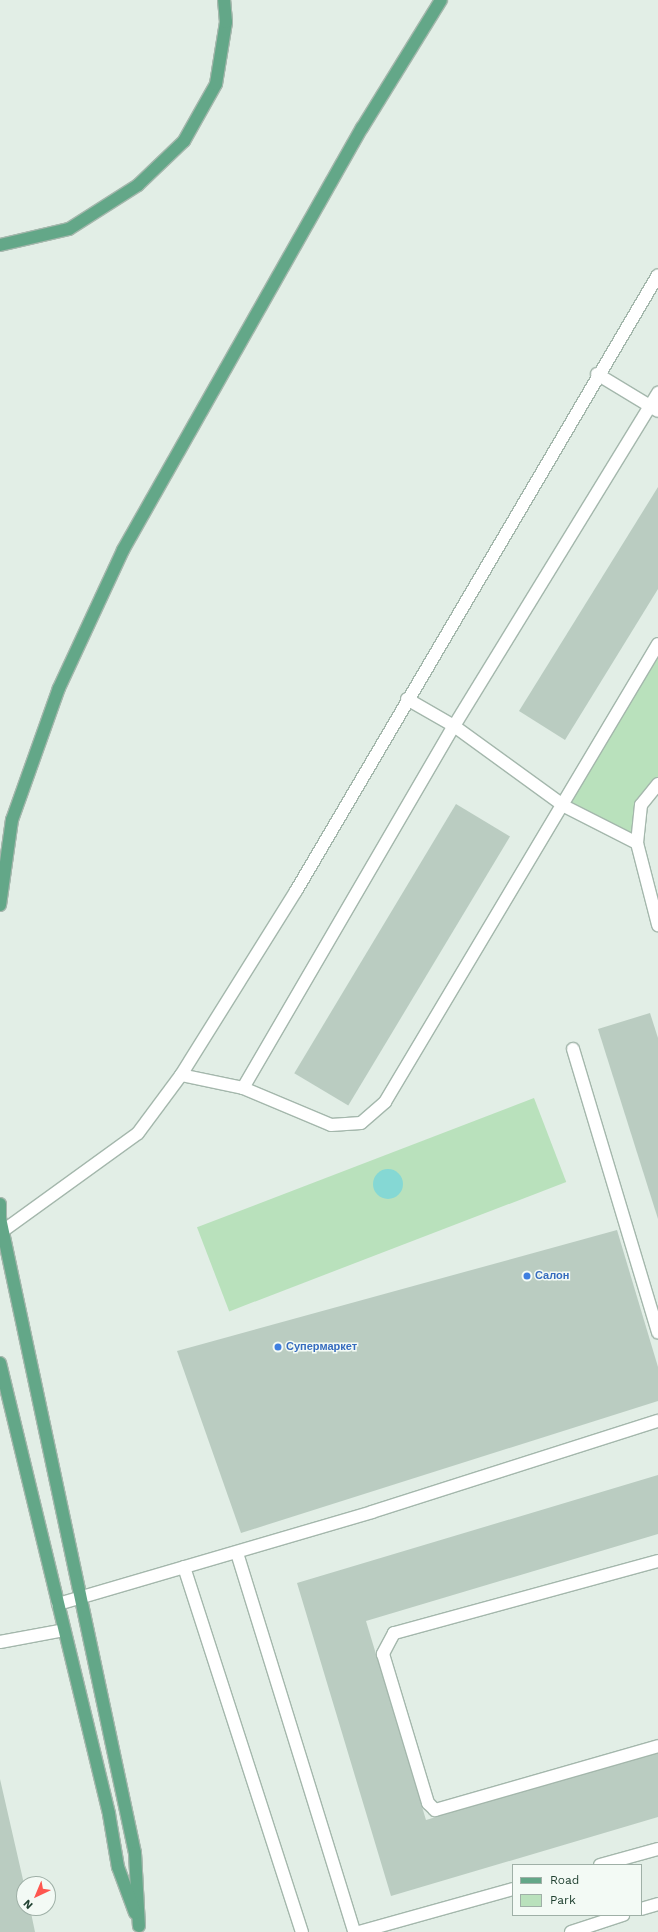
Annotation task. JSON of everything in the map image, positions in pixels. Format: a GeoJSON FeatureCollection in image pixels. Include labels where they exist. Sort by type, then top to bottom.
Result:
{"type":"FeatureCollection","features":[{"type":"Feature","properties":{"kind":"main road"},"geometry":{"type":"LineString","coordinates":[[0,245],[69,229],[138,185],[184,141],[216,84],[226,22],[224,0]]}},
{"type":"Feature","properties":{"kind":"main road"},"geometry":{"type":"LineString","coordinates":[[0,905],[12,820],[59,688],[124,550],[362,128],[441,0]]}},
{"type":"Feature","properties":{"kind":"main road"},"geometry":{"type":"LineString","coordinates":[[0,1204],[1,1226],[135,1853],[140,1929]]}},
{"type":"Feature","properties":{"kind":"main road"},"geometry":{"type":"LineString","coordinates":[[0,1363],[58,1604],[118,1867],[140,1929]]}},
{"type":"Feature","properties":{"kind":"lane"},"geometry":{"type":"LineString","coordinates":[[1,1226],[138,1133],[181,1075],[296,891],[597,374],[658,275]]}},
{"type":"Feature","properties":{"kind":"lane"},"geometry":{"type":"LineString","coordinates":[[597,374],[654,409]]}},
{"type":"Feature","properties":{"kind":"lane"},"geometry":{"type":"LineString","coordinates":[[243,1088],[454,726],[654,409],[658,393]]}},
{"type":"Feature","properties":{"kind":"lane"},"geometry":{"type":"LineString","coordinates":[[181,1075],[243,1088],[331,1125],[361,1123],[385,1102],[564,806],[658,644]]}},
{"type":"Feature","properties":{"kind":"lane"},"geometry":{"type":"LineString","coordinates":[[408,698],[454,726],[564,806],[637,843]]}},
{"type":"Feature","properties":{"kind":"lane"},"geometry":{"type":"LineString","coordinates":[[658,784],[641,805],[637,843],[658,925]]}},
{"type":"Feature","properties":{"kind":"lane"},"geometry":{"type":"LineString","coordinates":[[573,1049],[658,1333]]}},
{"type":"Feature","properties":{"kind":"lane"},"geometry":{"type":"LineString","coordinates":[[58,1604],[81,1595],[236,1553],[658,1421]]}},
{"type":"Feature","properties":{"kind":"lane"},"geometry":{"type":"LineString","coordinates":[[236,1553],[354,1932]]}},
{"type":"Feature","properties":{"kind":"lane"},"geometry":{"type":"LineString","coordinates":[[658,1561],[394,1633],[383,1654],[428,1804],[435,1810],[658,1746]]}},
{"type":"Feature","properties":{"kind":"lane"},"geometry":{"type":"LineString","coordinates":[[184,1567],[302,1932]]}},
{"type":"Feature","properties":{"kind":"lane"},"geometry":{"type":"LineString","coordinates":[[0,1642],[64,1630]]}},
{"type":"Feature","properties":{"kind":"lane"},"geometry":{"type":"LineString","coordinates":[[604,1864],[658,1849]]}},
{"type":"Feature","properties":{"kind":"lane"},"geometry":{"type":"LineString","coordinates":[[359,1932],[512,1889]]}},
{"type":"Feature","properties":{"kind":"lane"},"geometry":{"type":"LineString","coordinates":[[642,1909],[658,1904]]}},
{"type":"Feature","properties":{"kind":"lane"},"geometry":{"type":"LineString","coordinates":[[571,1932],[620,1916]]}},
{"type":"Feature","properties":{"kind":"green space"},"geometry":{"type":"Polygon","coordinates":[[[658,644],[658,784],[641,805],[637,843],[564,806],[658,644]]]}},
{"type":"Feature","properties":{"kind":"green space"},"geometry":{"type":"Polygon","coordinates":[[[534,1098],[566,1182],[229,1311],[197,1227],[534,1098]]]}},
{"type":"Feature","properties":{"kind":"water"},"geometry":{"type":"Polygon","coordinates":[[[388,1169],[394,1170],[402,1178],[402,1190],[394,1198],[388,1199],[382,1198],[374,1190],[373,1184],[374,1178],[382,1170],[388,1169]]]}},
{"type":"Feature","properties":{"kind":"building"},"geometry":{"type":"Polygon","coordinates":[[[658,487],[658,589],[565,740],[519,711],[658,487]]]}},
{"type":"Feature","properties":{"kind":"building"},"geometry":{"type":"Polygon","coordinates":[[[456,804],[510,836],[348,1106],[294,1073],[456,804]]]}},
{"type":"Feature","properties":{"kind":"building"},"geometry":{"type":"Polygon","coordinates":[[[650,1013],[658,1038],[658,1219],[598,1029],[650,1013]]]}},
{"type":"Feature","properties":{"kind":"building"},"geometry":{"type":"Polygon","coordinates":[[[617,1230],[658,1367],[658,1401],[241,1533],[177,1351],[617,1230]]]}},
{"type":"Feature","properties":{"kind":"building"},"geometry":{"type":"Polygon","coordinates":[[[658,1475],[658,1534],[366,1621],[426,1820],[658,1750],[658,1817],[391,1896],[297,1583],[658,1475]]]}},
{"type":"Feature","properties":{"kind":"building"},"geometry":{"type":"Polygon","coordinates":[[[0,1779],[22,1876],[16,1876],[16,1916],[32,1916],[35,1932],[0,1932],[0,1779]]]}},
{"type":"Feature","properties":{"kind":"place","name":"Салон"},"geometry":{"type":"Point","coordinates":[527,1276]}},
{"type":"Feature","properties":{"kind":"place","name":"Супермаркет"},"geometry":{"type":"Point","coordinates":[278,1347]}}]}
